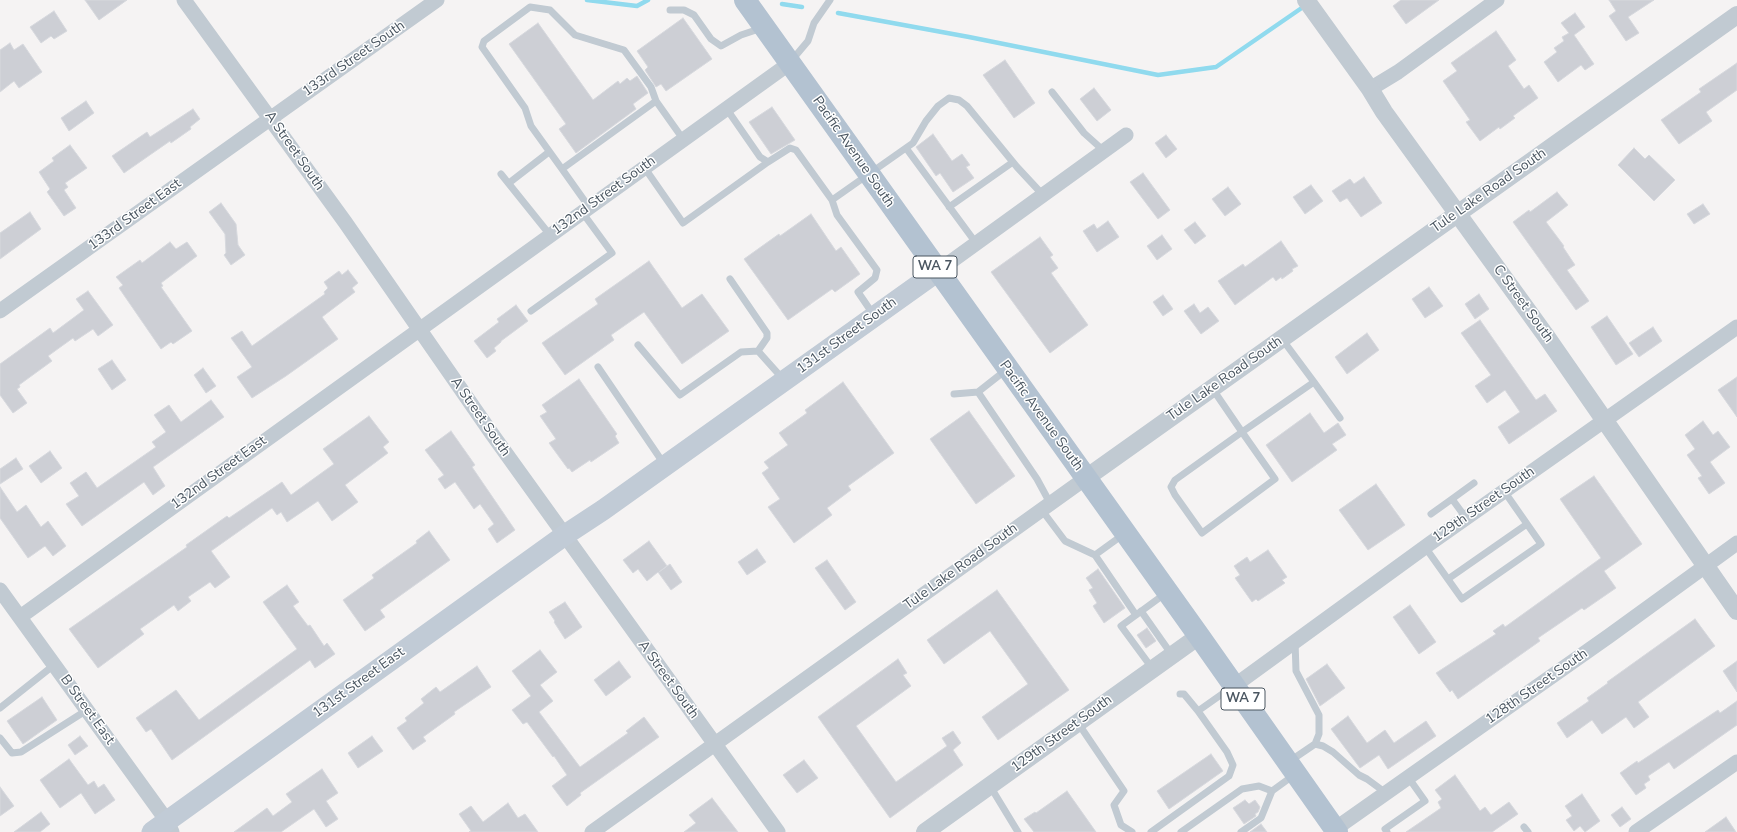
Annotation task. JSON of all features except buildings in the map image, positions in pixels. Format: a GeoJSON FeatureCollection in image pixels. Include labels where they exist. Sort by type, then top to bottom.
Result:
{"type":"FeatureCollection","features":[{"type":"Feature","properties":{"kind":"main road","name":"Pacific Avenue South"},"geometry":{"type":"LineString","coordinates":[[745,0],[1168,592],[1292,768],[1334,831]]}},
{"type":"Feature","properties":{"kind":"main road","name":"131st Street South"},"geometry":{"type":"LineString","coordinates":[[565,535],[938,271]]}},
{"type":"Feature","properties":{"kind":"main road","name":"131st Street East"},"geometry":{"type":"LineString","coordinates":[[164,828],[565,535]]}},
{"type":"Feature","properties":{"kind":"street","name":"A Street South"},"geometry":{"type":"LineString","coordinates":[[184,0],[270,118],[591,574],[778,832]]}},
{"type":"Feature","properties":{"kind":"street","name":"133rd Street South"},"geometry":{"type":"LineString","coordinates":[[270,118],[437,0]]}},
{"type":"Feature","properties":{"kind":"street"},"geometry":{"type":"LineString","coordinates":[[1370,90],[1497,0]]}},
{"type":"Feature","properties":{"kind":"street","name":"C Street South"},"geometry":{"type":"LineString","coordinates":[[1311,7],[1384,112],[1458,213],[1604,419],[1737,611]]}},
{"type":"Feature","properties":{"kind":"street","name":"Tule Lake Road South"},"geometry":{"type":"LineString","coordinates":[[592,832],[1211,388],[1737,15]]}},
{"type":"Feature","properties":{"kind":"street","name":"132nd Street South"},"geometry":{"type":"LineString","coordinates":[[419,330],[790,62]]}},
{"type":"Feature","properties":{"kind":"street","name":"133rd Street East"},"geometry":{"type":"LineString","coordinates":[[0,311],[270,118]]}},
{"type":"Feature","properties":{"kind":"street","name":"131st Street South"},"geometry":{"type":"LineString","coordinates":[[938,271],[1126,134]]}},
{"type":"Feature","properties":{"kind":"street","name":"129th Street South"},"geometry":{"type":"LineString","coordinates":[[1234,686],[1604,419],[1737,327]]}},
{"type":"Feature","properties":{"kind":"street","name":"132nd Street East"},"geometry":{"type":"LineString","coordinates":[[20,617],[419,330]]}},
{"type":"Feature","properties":{"kind":"street","name":"128th Street South"},"geometry":{"type":"LineString","coordinates":[[1334,831],[1408,777],[1609,636],[1737,543]]}},
{"type":"Feature","properties":{"kind":"street","name":"B Street East"},"geometry":{"type":"LineString","coordinates":[[0,590],[87,710],[164,828]]}},
{"type":"Feature","properties":{"kind":"street","name":"129th Street South"},"geometry":{"type":"LineString","coordinates":[[925,832],[1199,636]]}},
{"type":"Feature","properties":{"kind":"street"},"geometry":{"type":"LineString","coordinates":[[1636,832],[1737,762]]}},
{"type":"Feature","properties":{"kind":"lane"},"geometry":{"type":"LineString","coordinates":[[790,62],[808,41],[814,23],[830,0]]}},
{"type":"Feature","properties":{"kind":"lane"},"geometry":{"type":"LineString","coordinates":[[530,311],[612,253],[585,210],[562,169],[531,126],[525,108],[482,47],[484,41],[530,7],[550,10],[575,35],[624,50],[651,87],[656,101],[683,139]]}},
{"type":"Feature","properties":{"kind":"lane"},"geometry":{"type":"LineString","coordinates":[[670,10],[684,10],[694,15],[716,45],[721,46],[741,35],[764,27]]}},
{"type":"Feature","properties":{"kind":"lane"},"geometry":{"type":"LineString","coordinates":[[1052,92],[1084,133],[1104,150]]}},
{"type":"Feature","properties":{"kind":"lane"},"geometry":{"type":"LineString","coordinates":[[832,200],[913,143],[926,121],[938,106],[949,98],[959,100],[967,106],[1013,162],[1043,195]]}},
{"type":"Feature","properties":{"kind":"lane"},"geometry":{"type":"LineString","coordinates":[[562,169],[656,101]]}},
{"type":"Feature","properties":{"kind":"lane"},"geometry":{"type":"LineString","coordinates":[[726,108],[760,157],[768,162]]}},
{"type":"Feature","properties":{"kind":"lane"},"geometry":{"type":"LineString","coordinates":[[644,167],[684,223],[768,162],[790,148],[796,150],[832,200],[837,216],[877,270],[875,278],[858,292],[875,316]]}},
{"type":"Feature","properties":{"kind":"lane"},"geometry":{"type":"LineString","coordinates":[[906,148],[976,243]]}},
{"type":"Feature","properties":{"kind":"lane"},"geometry":{"type":"LineString","coordinates":[[509,183],[549,152]]}},
{"type":"Feature","properties":{"kind":"lane"},"geometry":{"type":"LineString","coordinates":[[949,207],[1013,162]]}},
{"type":"Feature","properties":{"kind":"lane"},"geometry":{"type":"LineString","coordinates":[[501,174],[550,235]]}},
{"type":"Feature","properties":{"kind":"lane"},"geometry":{"type":"LineString","coordinates":[[730,279],[767,333],[767,338],[758,351]]}},
{"type":"Feature","properties":{"kind":"lane"},"geometry":{"type":"LineString","coordinates":[[1282,338],[1340,418]]}},
{"type":"Feature","properties":{"kind":"lane"},"geometry":{"type":"LineString","coordinates":[[638,345],[680,395],[741,352],[758,351]]}},
{"type":"Feature","properties":{"kind":"lane"},"geometry":{"type":"LineString","coordinates":[[758,351],[784,381]]}},
{"type":"Feature","properties":{"kind":"lane"},"geometry":{"type":"LineString","coordinates":[[598,367],[665,465]]}},
{"type":"Feature","properties":{"kind":"lane"},"geometry":{"type":"LineString","coordinates":[[954,394],[978,392],[1008,369]]}},
{"type":"Feature","properties":{"kind":"lane"},"geometry":{"type":"LineString","coordinates":[[1211,388],[1242,432],[1275,479],[1202,532],[1175,495],[1171,487],[1176,480],[1242,432],[1314,382]]}},
{"type":"Feature","properties":{"kind":"lane"},"geometry":{"type":"LineString","coordinates":[[978,392],[1037,479],[1046,506],[1065,541],[1095,555],[1172,655]]}},
{"type":"Feature","properties":{"kind":"lane"},"geometry":{"type":"LineString","coordinates":[[1431,514],[1474,483]]}},
{"type":"Feature","properties":{"kind":"lane"},"geometry":{"type":"LineString","coordinates":[[1425,547],[1462,599],[1541,544],[1504,491]]}},
{"type":"Feature","properties":{"kind":"lane"},"geometry":{"type":"LineString","coordinates":[[1452,499],[1466,518]]}},
{"type":"Feature","properties":{"kind":"lane"},"geometry":{"type":"LineString","coordinates":[[1448,579],[1527,524]]}},
{"type":"Feature","properties":{"kind":"lane"},"geometry":{"type":"LineString","coordinates":[[1095,555],[1125,533]]}},
{"type":"Feature","properties":{"kind":"lane"},"geometry":{"type":"LineString","coordinates":[[1153,669],[1121,626],[1168,592]]}},
{"type":"Feature","properties":{"kind":"lane"},"geometry":{"type":"LineString","coordinates":[[1241,832],[1261,818],[1272,791],[1315,744],[1319,734],[1319,715],[1296,671],[1295,641]]}},
{"type":"Feature","properties":{"kind":"lane"},"geometry":{"type":"LineString","coordinates":[[0,708],[54,665]]}},
{"type":"Feature","properties":{"kind":"lane"},"geometry":{"type":"LineString","coordinates":[[1198,711],[1234,686]]}},
{"type":"Feature","properties":{"kind":"lane"},"geometry":{"type":"LineString","coordinates":[[1151,832],[1229,776],[1233,765],[1227,752],[1198,711],[1184,694],[1180,694]]}},
{"type":"Feature","properties":{"kind":"lane"},"geometry":{"type":"LineString","coordinates":[[0,738],[12,753],[21,752],[87,710]]}},
{"type":"Feature","properties":{"kind":"lane"},"geometry":{"type":"LineString","coordinates":[[1078,723],[1124,791],[1114,805],[1121,825],[1132,832]]}},
{"type":"Feature","properties":{"kind":"lane"},"geometry":{"type":"LineString","coordinates":[[1315,744],[1323,746],[1333,752],[1359,775],[1386,793]]}},
{"type":"Feature","properties":{"kind":"lane"},"geometry":{"type":"LineString","coordinates":[[1387,832],[1385,829],[1425,801],[1408,777]]}},
{"type":"Feature","properties":{"kind":"lane"},"geometry":{"type":"LineString","coordinates":[[990,785],[1018,832]]}},
{"type":"Feature","properties":{"kind":"lane"},"geometry":{"type":"LineString","coordinates":[[1181,832],[1242,789],[1259,786],[1272,791]]}},
{"type":"Feature","properties":{"kind":"waterway"},"geometry":{"type":"LineString","coordinates":[[587,0],[637,6],[648,0]]}},
{"type":"Feature","properties":{"kind":"waterway"},"geometry":{"type":"LineString","coordinates":[[782,4],[802,7]]}},
{"type":"Feature","properties":{"kind":"waterway"},"geometry":{"type":"LineString","coordinates":[[838,13],[969,37],[1158,75],[1216,67],[1306,5]]}}]}
